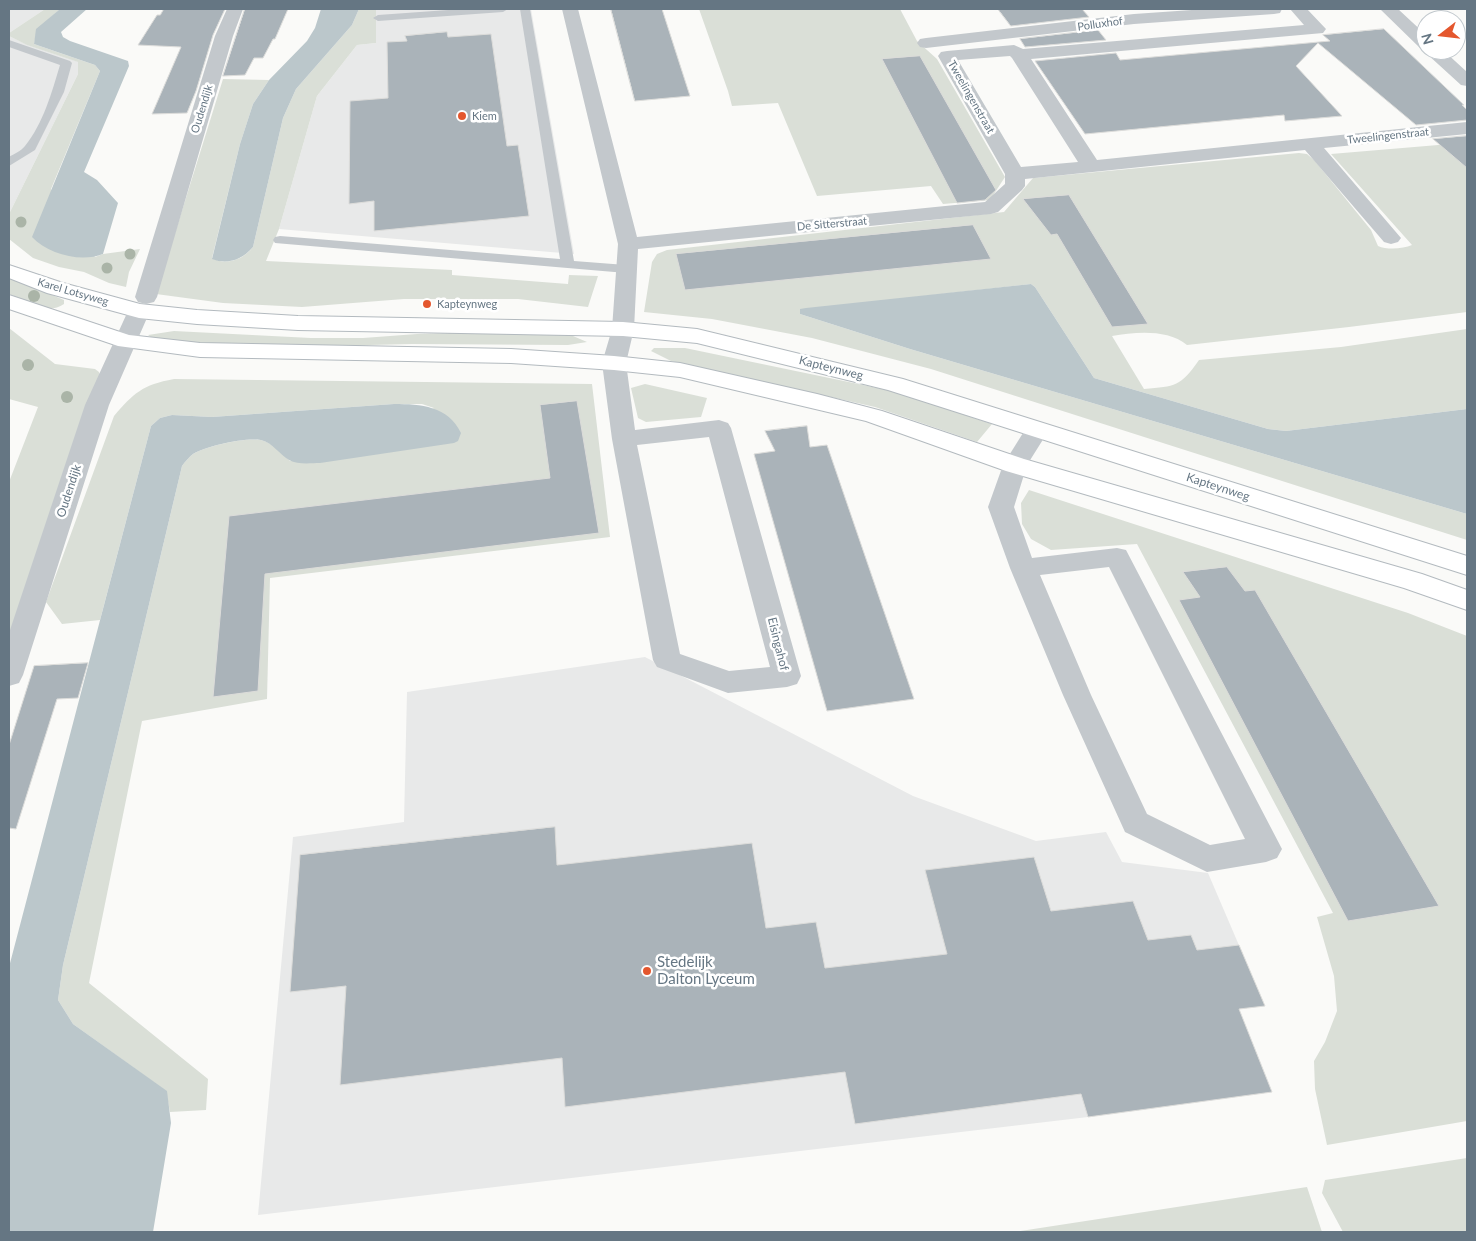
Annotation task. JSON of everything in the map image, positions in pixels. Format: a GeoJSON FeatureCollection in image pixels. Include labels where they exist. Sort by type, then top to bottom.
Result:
{"type":"FeatureCollection","features":[{"type":"Feature","properties":{"kind":"street","name":"Oudendijk"},"geometry":{"type":"LineString","coordinates":[[9,675],[97,405],[143,304],[224,36],[235,9]]}},
{"type":"Feature","properties":{"kind":"street"},"geometry":{"type":"LineString","coordinates":[[570,9],[628,244],[623,329],[614,363]]}},
{"type":"Feature","properties":{"kind":"street","name":"Polluxhof"},"geometry":{"type":"LineString","coordinates":[[926,43],[1134,19],[1274,9]]}},
{"type":"Feature","properties":{"kind":"street","name":"Polluxhof"},"geometry":{"type":"LineString","coordinates":[[1019,55],[1317,29],[1298,9]]}},
{"type":"Feature","properties":{"kind":"street"},"geometry":{"type":"LineString","coordinates":[[1388,9],[1416,35]]}},
{"type":"Feature","properties":{"kind":"street","name":"Tweelingenstraat"},"geometry":{"type":"LineString","coordinates":[[1019,55],[1014,50],[946,56],[1015,174],[1467,128]]}},
{"type":"Feature","properties":{"kind":"street"},"geometry":{"type":"LineString","coordinates":[[1019,55],[1091,166]]}},
{"type":"Feature","properties":{"kind":"street"},"geometry":{"type":"LineString","coordinates":[[1444,60],[1467,81]]}},
{"type":"Feature","properties":{"kind":"street"},"geometry":{"type":"LineString","coordinates":[[1310,144],[1391,238]]}},
{"type":"Feature","properties":{"kind":"street","name":"De Sitterstraat"},"geometry":{"type":"LineString","coordinates":[[628,244],[991,208],[1015,186],[1015,174]]}},
{"type":"Feature","properties":{"kind":"street","name":"Karel Lotsyweg"},"geometry":{"type":"LineString","coordinates":[[9,271],[55,288],[143,304]]}},
{"type":"Feature","properties":{"kind":"street"},"geometry":{"type":"LineString","coordinates":[[9,302],[126,341],[225,351],[511,356],[614,363],[680,370],[874,416],[1015,465],[1414,581],[1467,600]]}},
{"type":"Feature","properties":{"kind":"street","name":"Kapteynweg"},"geometry":{"type":"LineString","coordinates":[[143,304],[196,317],[298,323],[623,329],[697,336],[895,384],[1467,566]]}},
{"type":"Feature","properties":{"kind":"street","name":"Eisingahof"},"geometry":{"type":"LineString","coordinates":[[614,363],[624,439],[667,660],[728,682],[787,676],[719,428],[624,439]]}},
{"type":"Feature","properties":{"kind":"street"},"geometry":{"type":"LineString","coordinates":[[1023,568],[1117,557],[1266,849],[1206,859],[1136,823],[1077,695],[1023,568],[1001,507],[1015,465],[1037,430]]}},
{"type":"Feature","properties":{"kind":"lane"},"geometry":{"type":"LineString","coordinates":[[378,18],[502,9]]}},
{"type":"Feature","properties":{"kind":"lane"},"geometry":{"type":"LineString","coordinates":[[525,9],[568,264]]}},
{"type":"Feature","properties":{"kind":"lane"},"geometry":{"type":"LineString","coordinates":[[9,43],[66,63],[58,92],[29,150],[9,162]]}},
{"type":"Feature","properties":{"kind":"lane"},"geometry":{"type":"LineString","coordinates":[[280,240],[626,269]]}},
{"type":"Feature","properties":{"kind":"shaded area"},"geometry":{"type":"Polygon","coordinates":[[[9,9],[45,9],[9,33],[9,9]]]}},
{"type":"Feature","properties":{"kind":"shaded area"},"geometry":{"type":"Polygon","coordinates":[[[45,9],[60,9],[37,30],[34,44],[95,65],[100,71],[51,189],[95,257],[103,254],[140,249],[129,272],[126,287],[109,283],[84,272],[59,267],[33,258],[9,239],[9,214],[78,74],[78,62],[27,45],[9,36],[9,33],[45,9]]]}},
{"type":"Feature","properties":{"kind":"shaded area"},"geometry":{"type":"Polygon","coordinates":[[[60,9],[87,9],[61,32],[63,37],[128,61],[129,66],[84,172],[97,180],[118,203],[103,254],[94,257],[85,258],[65,255],[47,248],[32,237],[100,71],[95,65],[34,44],[36,29],[60,9]]]}},
{"type":"Feature","properties":{"kind":"shaded area"},"geometry":{"type":"Polygon","coordinates":[[[321,9],[359,9],[352,25],[296,89],[283,118],[253,247],[244,255],[234,260],[218,261],[212,259],[240,144],[253,104],[269,80],[307,41],[315,28],[321,9]]]}},
{"type":"Feature","properties":{"kind":"shaded area"},"geometry":{"type":"Polygon","coordinates":[[[359,9],[376,9],[376,43],[357,45],[317,96],[279,229],[266,261],[452,270],[452,275],[568,284],[569,275],[598,276],[588,307],[518,299],[404,299],[302,307],[223,303],[156,294],[223,79],[269,80],[253,104],[240,144],[212,258],[228,261],[239,258],[253,247],[283,118],[296,89],[352,25],[359,9]]]}},
{"type":"Feature","properties":{"kind":"shaded area"},"geometry":{"type":"Polygon","coordinates":[[[376,9],[531,9],[574,254],[279,229],[317,96],[357,45],[376,43],[376,9]]]}},
{"type":"Feature","properties":{"kind":"shaded area"},"geometry":{"type":"Polygon","coordinates":[[[699,9],[900,9],[917,41],[937,59],[1005,177],[990,200],[943,204],[931,186],[817,196],[778,103],[732,106],[699,9]]]}},
{"type":"Feature","properties":{"kind":"shaded area"},"geometry":{"type":"Polygon","coordinates":[[[9,36],[28,45],[79,62],[78,74],[9,214],[9,36]]]}},
{"type":"Feature","properties":{"kind":"shaded area"},"geometry":{"type":"Polygon","coordinates":[[[1450,144],[1467,149],[1467,312],[1187,345],[1170,336],[1161,334],[1131,333],[1112,336],[1144,389],[1176,384],[1187,376],[1199,360],[1341,347],[1467,329],[1467,409],[1286,431],[1268,429],[1094,378],[1035,287],[1031,284],[800,310],[800,314],[910,349],[1467,514],[1467,540],[931,369],[812,338],[712,319],[644,312],[652,262],[657,254],[667,250],[1004,212],[1033,178],[1299,153],[1307,154],[1315,161],[1371,230],[1378,246],[1390,248],[1404,247],[1412,245],[1331,154],[1450,144]]]}},
{"type":"Feature","properties":{"kind":"shaded area"},"geometry":{"type":"Polygon","coordinates":[[[9,277],[64,300],[64,304],[57,307],[44,308],[9,294],[9,277]]]}},
{"type":"Feature","properties":{"kind":"shaded area"},"geometry":{"type":"Polygon","coordinates":[[[1031,284],[1035,287],[1094,378],[1268,429],[1286,431],[1467,409],[1467,514],[910,349],[800,314],[800,309],[806,308],[1031,284]]]}},
{"type":"Feature","properties":{"kind":"shaded area"},"geometry":{"type":"Polygon","coordinates":[[[9,328],[55,364],[95,369],[99,372],[102,381],[9,640],[9,482],[38,407],[9,399],[9,328]]]}},
{"type":"Feature","properties":{"kind":"shaded area"},"geometry":{"type":"Polygon","coordinates":[[[174,331],[311,338],[363,338],[486,332],[552,333],[573,336],[587,342],[568,345],[370,345],[311,350],[161,345],[148,335],[174,331]]]}},
{"type":"Feature","properties":{"kind":"shaded area"},"geometry":{"type":"Polygon","coordinates":[[[654,348],[685,348],[892,391],[992,424],[977,442],[875,407],[671,361],[651,351],[654,348]]]}},
{"type":"Feature","properties":{"kind":"shaded area"},"geometry":{"type":"Polygon","coordinates":[[[174,379],[592,384],[610,537],[270,578],[267,699],[142,721],[89,983],[208,1079],[206,1110],[170,1112],[166,1091],[73,1024],[58,1000],[63,965],[182,466],[192,455],[199,451],[216,445],[255,439],[269,443],[290,461],[434,408],[422,404],[394,404],[212,417],[172,415],[160,418],[151,426],[100,620],[62,624],[46,602],[114,416],[127,401],[146,387],[174,379]]]}},
{"type":"Feature","properties":{"kind":"shaded area"},"geometry":{"type":"Polygon","coordinates":[[[645,384],[707,398],[701,417],[646,422],[638,418],[631,388],[645,384]]]}},
{"type":"Feature","properties":{"kind":"shaded area"},"geometry":{"type":"Polygon","coordinates":[[[394,404],[424,406],[441,412],[449,417],[461,433],[458,441],[320,463],[296,463],[289,460],[265,441],[254,439],[216,445],[199,451],[192,455],[182,466],[63,965],[58,1000],[73,1024],[167,1091],[171,1123],[153,1232],[9,1232],[9,967],[151,426],[160,418],[172,415],[212,417],[394,404]]]}},
{"type":"Feature","properties":{"kind":"shaded area"},"geometry":{"type":"Polygon","coordinates":[[[1029,490],[1408,613],[1467,636],[1467,1121],[1327,1145],[1315,1089],[1314,1061],[1325,1042],[1337,1011],[1334,976],[1317,917],[1333,913],[1137,544],[1051,550],[1031,539],[1022,524],[1021,503],[1029,490]]]}},
{"type":"Feature","properties":{"kind":"shaded area"},"geometry":{"type":"Polygon","coordinates":[[[645,657],[913,796],[1036,841],[1106,832],[1122,862],[1208,873],[1265,1006],[1239,1009],[1272,1092],[1088,1117],[258,1215],[293,837],[404,822],[407,692],[645,657]]]}},
{"type":"Feature","properties":{"kind":"shaded area"},"geometry":{"type":"Polygon","coordinates":[[[1467,1158],[1467,1232],[1343,1232],[1322,1193],[1325,1180],[1467,1158]]]}},
{"type":"Feature","properties":{"kind":"shaded area"},"geometry":{"type":"Polygon","coordinates":[[[1307,1187],[1322,1232],[1014,1232],[1307,1187]]]}},
{"type":"Feature","properties":{"kind":"building"},"geometry":{"type":"Polygon","coordinates":[[[164,9],[225,9],[213,35],[196,91],[187,113],[152,114],[181,47],[138,45],[157,15],[160,15],[164,9]]]}},
{"type":"Feature","properties":{"kind":"building"},"geometry":{"type":"Polygon","coordinates":[[[245,9],[288,9],[275,39],[273,39],[263,58],[254,58],[245,75],[223,76],[245,9]]]}},
{"type":"Feature","properties":{"kind":"building"},"geometry":{"type":"Polygon","coordinates":[[[611,9],[662,9],[690,96],[635,101],[611,9]]]}},
{"type":"Feature","properties":{"kind":"building"},"geometry":{"type":"Polygon","coordinates":[[[998,9],[1082,9],[1089,17],[1011,26],[998,9]]]}},
{"type":"Feature","properties":{"kind":"building"},"geometry":{"type":"Polygon","coordinates":[[[1384,29],[1464,105],[1462,105],[1467,110],[1467,120],[1416,125],[1318,43],[1296,66],[1342,116],[1285,121],[1284,115],[1085,134],[1035,61],[1116,53],[1120,60],[1330,41],[1323,35],[1384,29]]]}},
{"type":"Feature","properties":{"kind":"building"},"geometry":{"type":"Polygon","coordinates":[[[1098,30],[1106,40],[1025,47],[1020,39],[1098,30]]]}},
{"type":"Feature","properties":{"kind":"building"},"geometry":{"type":"Polygon","coordinates":[[[447,32],[448,37],[491,34],[507,146],[518,145],[529,216],[374,231],[374,201],[349,204],[350,101],[388,98],[387,42],[407,41],[405,36],[447,32]]]}},
{"type":"Feature","properties":{"kind":"building"},"geometry":{"type":"Polygon","coordinates":[[[920,56],[996,190],[985,200],[957,203],[882,59],[920,56]]]}},
{"type":"Feature","properties":{"kind":"building"},"geometry":{"type":"Polygon","coordinates":[[[1467,136],[1467,168],[1433,139],[1467,136]]]}},
{"type":"Feature","properties":{"kind":"building"},"geometry":{"type":"Polygon","coordinates":[[[1069,195],[1148,324],[1112,327],[1057,234],[1051,235],[1023,199],[1069,195]]]}},
{"type":"Feature","properties":{"kind":"building"},"geometry":{"type":"Polygon","coordinates":[[[973,225],[991,259],[685,290],[676,254],[973,225]]]}},
{"type":"Feature","properties":{"kind":"building"},"geometry":{"type":"Polygon","coordinates":[[[577,401],[599,533],[265,574],[258,691],[213,697],[229,516],[550,478],[540,405],[577,401]]]}},
{"type":"Feature","properties":{"kind":"building"},"geometry":{"type":"Polygon","coordinates":[[[807,426],[810,447],[827,445],[914,699],[827,711],[754,454],[775,451],[765,431],[807,426]]]}},
{"type":"Feature","properties":{"kind":"building"},"geometry":{"type":"Polygon","coordinates":[[[1227,567],[1245,591],[1255,590],[1439,906],[1348,921],[1179,600],[1200,597],[1183,572],[1227,567]]]}},
{"type":"Feature","properties":{"kind":"building"},"geometry":{"type":"Polygon","coordinates":[[[88,663],[78,698],[57,699],[16,829],[9,828],[9,745],[34,666],[88,663]]]}},
{"type":"Feature","properties":{"kind":"building"},"geometry":{"type":"Polygon","coordinates":[[[555,827],[557,865],[752,843],[766,928],[816,922],[825,968],[947,954],[925,870],[1034,857],[1051,911],[1133,901],[1148,940],[1191,935],[1197,950],[1239,945],[1265,1006],[1239,1009],[1272,1092],[1088,1117],[1081,1094],[855,1124],[845,1072],[565,1107],[562,1058],[340,1085],[346,986],[290,992],[300,855],[555,827]]]}},
{"type":"Feature","properties":{"kind":"place","name":"Kiem"},"geometry":{"type":"Point","coordinates":[462,116]}},
{"type":"Feature","properties":{"kind":"place","name":"Kapteynweg"},"geometry":{"type":"Point","coordinates":[427,304]}},
{"type":"Feature","properties":{"kind":"place","name":"Stedelijk Dalton Lyceum"},"geometry":{"type":"Point","coordinates":[647,971]}}]}
